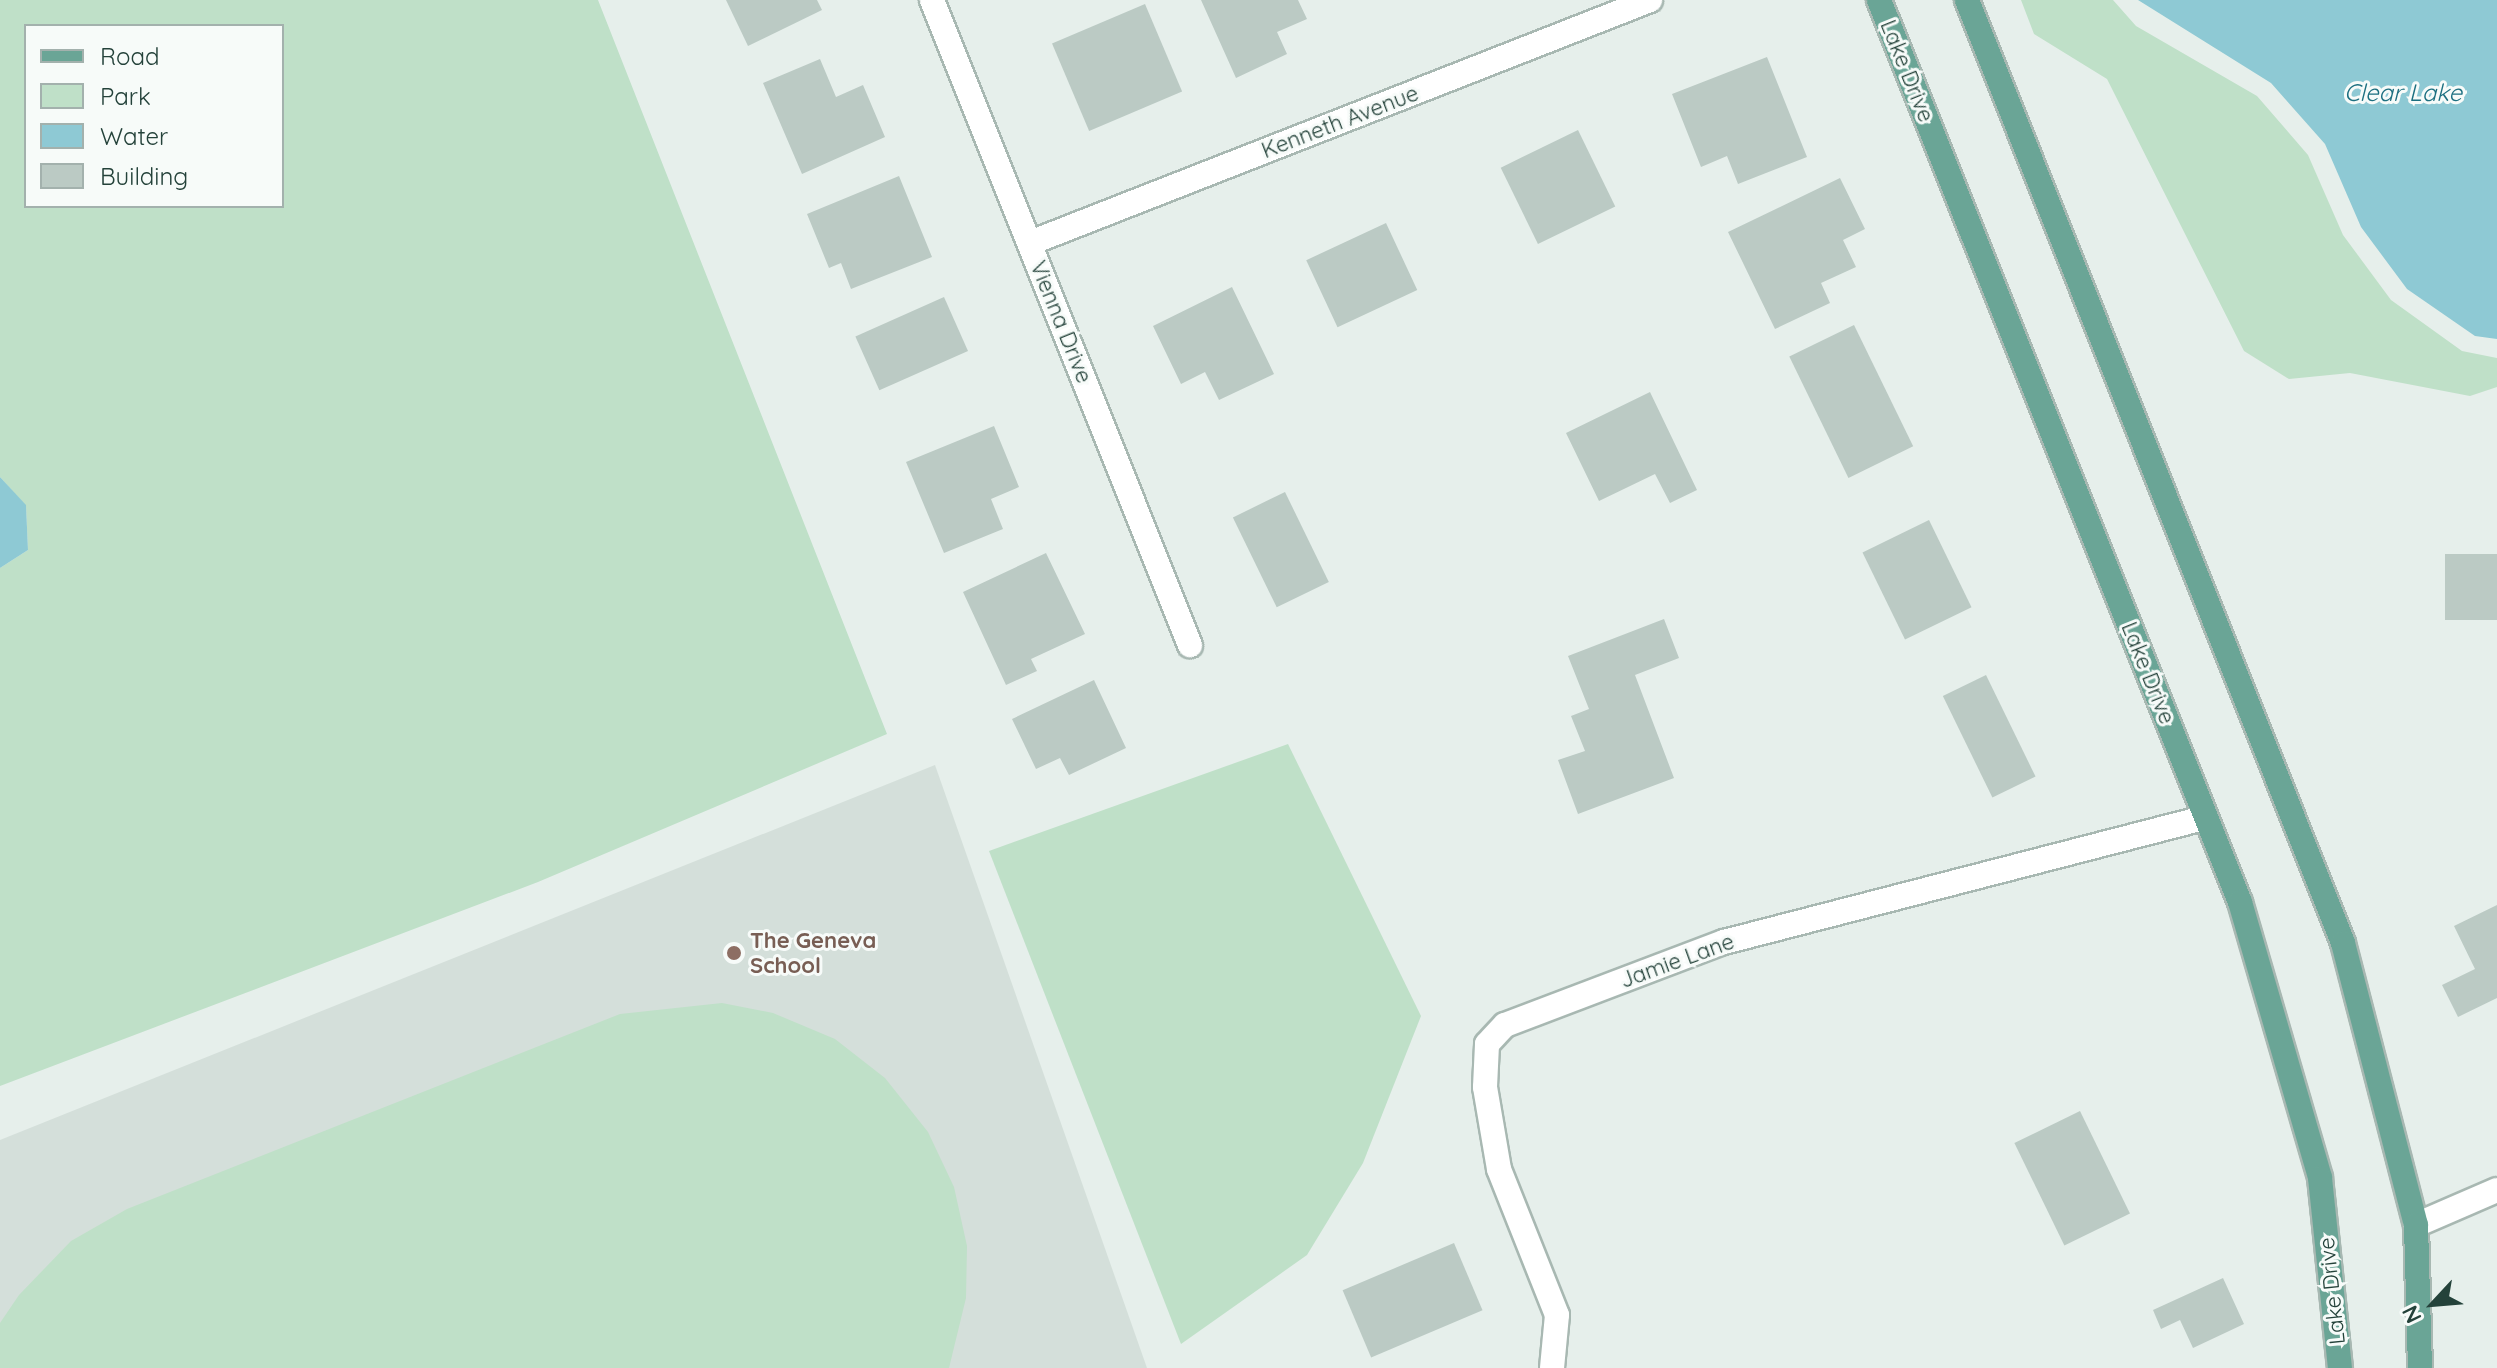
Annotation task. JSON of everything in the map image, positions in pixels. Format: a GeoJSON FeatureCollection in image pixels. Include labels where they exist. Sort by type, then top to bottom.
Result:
{"type":"FeatureCollection","features":[{"type":"Feature","properties":{"kind":"main road","name":"Lake Drive"},"geometry":{"type":"LineString","coordinates":[[1879,0],[2240,902],[2320,1178],[2340,1368]]}},
{"type":"Feature","properties":{"kind":"main road"},"geometry":{"type":"LineString","coordinates":[[1967,0],[2343,943],[2416,1225],[2420,1368]]}},
{"type":"Feature","properties":{"kind":"street","name":"Vienna Drive"},"geometry":{"type":"LineString","coordinates":[[932,0],[1190,645]]}},
{"type":"Feature","properties":{"kind":"street","name":"Kenneth Avenue"},"geometry":{"type":"LineString","coordinates":[[1030,243],[1650,0]]}},
{"type":"Feature","properties":{"kind":"street","name":"Jamie Lane"},"geometry":{"type":"LineString","coordinates":[[1552,1368],[1557,1315],[1499,1169],[1485,1087],[1487,1044],[1505,1025],[1724,942],[2205,818]]}},
{"type":"Feature","properties":{"kind":"street"},"geometry":{"type":"LineString","coordinates":[[2416,1225],[2497,1190]]}},
{"type":"Feature","properties":{"kind":"shaded area","name":"The Geneva School"},"geometry":{"type":"Polygon","coordinates":[[[935,765],[1147,1368],[0,1368],[0,1140],[935,765]]]}},
{"type":"Feature","properties":{"kind":"green space"},"geometry":{"type":"Polygon","coordinates":[[[0,0],[598,0],[887,734],[538,882],[0,1086],[0,568],[28,550],[26,506],[0,477],[0,0]]]}},
{"type":"Feature","properties":{"kind":"green space"},"geometry":{"type":"Polygon","coordinates":[[[2021,0],[2113,0],[2136,26],[2257,96],[2308,155],[2343,235],[2391,300],[2462,351],[2497,358],[2497,387],[2470,396],[2350,373],[2289,379],[2244,351],[2107,79],[2034,34],[2021,0]]]}},
{"type":"Feature","properties":{"kind":"green space"},"geometry":{"type":"Polygon","coordinates":[[[1288,744],[1421,1016],[1363,1163],[1307,1255],[1181,1344],[989,851],[1288,744]]]}},
{"type":"Feature","properties":{"kind":"green space"},"geometry":{"type":"Polygon","coordinates":[[[722,1003],[773,1013],[835,1039],[885,1078],[928,1132],[954,1187],[967,1246],[966,1298],[949,1368],[0,1368],[0,1323],[19,1295],[71,1241],[127,1209],[620,1014],[722,1003]]]}},
{"type":"Feature","properties":{"kind":"water","name":"Clear Lake"},"geometry":{"type":"Polygon","coordinates":[[[2138,0],[2497,0],[2497,339],[2475,336],[2407,289],[2361,227],[2325,144],[2271,83],[2138,0]]]}},
{"type":"Feature","properties":{"kind":"water"},"geometry":{"type":"Polygon","coordinates":[[[0,477],[26,505],[28,550],[0,568],[0,477]]]}},
{"type":"Feature","properties":{"kind":"building"},"geometry":{"type":"Polygon","coordinates":[[[726,0],[817,0],[822,10],[748,46],[726,0]]]}},
{"type":"Feature","properties":{"kind":"building"},"geometry":{"type":"Polygon","coordinates":[[[1201,0],[1298,0],[1307,19],[1277,32],[1287,54],[1236,78],[1201,0]]]}},
{"type":"Feature","properties":{"kind":"building"},"geometry":{"type":"Polygon","coordinates":[[[1145,4],[1182,91],[1089,131],[1052,43],[1145,4]]]}},
{"type":"Feature","properties":{"kind":"building"},"geometry":{"type":"Polygon","coordinates":[[[1767,57],[1807,157],[1738,184],[1727,156],[1701,167],[1672,94],[1767,57]]]}},
{"type":"Feature","properties":{"kind":"building"},"geometry":{"type":"Polygon","coordinates":[[[820,59],[836,97],[863,85],[885,137],[802,174],[763,83],[820,59]]]}},
{"type":"Feature","properties":{"kind":"building"},"geometry":{"type":"Polygon","coordinates":[[[1578,130],[1615,206],[1538,244],[1501,168],[1578,130]]]}},
{"type":"Feature","properties":{"kind":"building"},"geometry":{"type":"Polygon","coordinates":[[[899,176],[932,257],[851,289],[841,263],[829,268],[807,214],[899,176]]]}},
{"type":"Feature","properties":{"kind":"building"},"geometry":{"type":"Polygon","coordinates":[[[1840,178],[1865,229],[1843,240],[1856,267],[1821,283],[1830,303],[1775,329],[1728,232],[1840,178]]]}},
{"type":"Feature","properties":{"kind":"building"},"geometry":{"type":"Polygon","coordinates":[[[1386,223],[1417,290],[1338,327],[1306,260],[1386,223]]]}},
{"type":"Feature","properties":{"kind":"building"},"geometry":{"type":"Polygon","coordinates":[[[1232,287],[1274,374],[1219,400],[1205,372],[1181,384],[1153,326],[1232,287]]]}},
{"type":"Feature","properties":{"kind":"building"},"geometry":{"type":"Polygon","coordinates":[[[944,297],[968,351],[879,390],[855,336],[944,297]]]}},
{"type":"Feature","properties":{"kind":"building"},"geometry":{"type":"Polygon","coordinates":[[[1854,325],[1913,446],[1848,478],[1789,357],[1854,325]]]}},
{"type":"Feature","properties":{"kind":"building"},"geometry":{"type":"Polygon","coordinates":[[[1650,392],[1697,490],[1670,503],[1655,474],[1599,501],[1566,433],[1650,392]]]}},
{"type":"Feature","properties":{"kind":"building"},"geometry":{"type":"Polygon","coordinates":[[[994,426],[1019,487],[991,499],[1003,529],[944,553],[906,462],[994,426]]]}},
{"type":"Feature","properties":{"kind":"building"},"geometry":{"type":"Polygon","coordinates":[[[1285,492],[1329,582],[1277,607],[1233,517],[1285,492]]]}},
{"type":"Feature","properties":{"kind":"building"},"geometry":{"type":"Polygon","coordinates":[[[1929,520],[1972,607],[1905,640],[1862,552],[1929,520]]]}},
{"type":"Feature","properties":{"kind":"building"},"geometry":{"type":"Polygon","coordinates":[[[1046,553],[1085,634],[1031,659],[1037,671],[1006,685],[963,592],[1046,553]]]}},
{"type":"Feature","properties":{"kind":"building"},"geometry":{"type":"Polygon","coordinates":[[[2445,554],[2497,554],[2497,620],[2445,620],[2445,554]]]}},
{"type":"Feature","properties":{"kind":"building"},"geometry":{"type":"Polygon","coordinates":[[[1664,619],[1679,658],[1635,675],[1674,778],[1578,814],[1558,760],[1585,751],[1571,716],[1589,709],[1568,656],[1664,619]]]}},
{"type":"Feature","properties":{"kind":"building"},"geometry":{"type":"Polygon","coordinates":[[[1986,675],[2036,777],[1992,798],[1943,696],[1986,675]]]}},
{"type":"Feature","properties":{"kind":"building"},"geometry":{"type":"Polygon","coordinates":[[[1094,680],[1126,748],[1069,775],[1060,758],[1036,769],[1012,719],[1094,680]]]}},
{"type":"Feature","properties":{"kind":"building"},"geometry":{"type":"Polygon","coordinates":[[[2497,905],[2497,998],[2458,1017],[2442,985],[2475,969],[2454,926],[2497,905]]]}},
{"type":"Feature","properties":{"kind":"building"},"geometry":{"type":"Polygon","coordinates":[[[2080,1111],[2130,1213],[2064,1245],[2014,1143],[2080,1111]]]}},
{"type":"Feature","properties":{"kind":"building"},"geometry":{"type":"Polygon","coordinates":[[[1454,1243],[1483,1310],[1371,1357],[1343,1290],[1454,1243]]]}},
{"type":"Feature","properties":{"kind":"building"},"geometry":{"type":"Polygon","coordinates":[[[2223,1278],[2244,1324],[2193,1348],[2180,1320],[2161,1329],[2153,1310],[2223,1278]]]}},
{"type":"Feature","properties":{"kind":"place","name":"The Geneva School"},"geometry":{"type":"Point","coordinates":[734,953]}}]}
